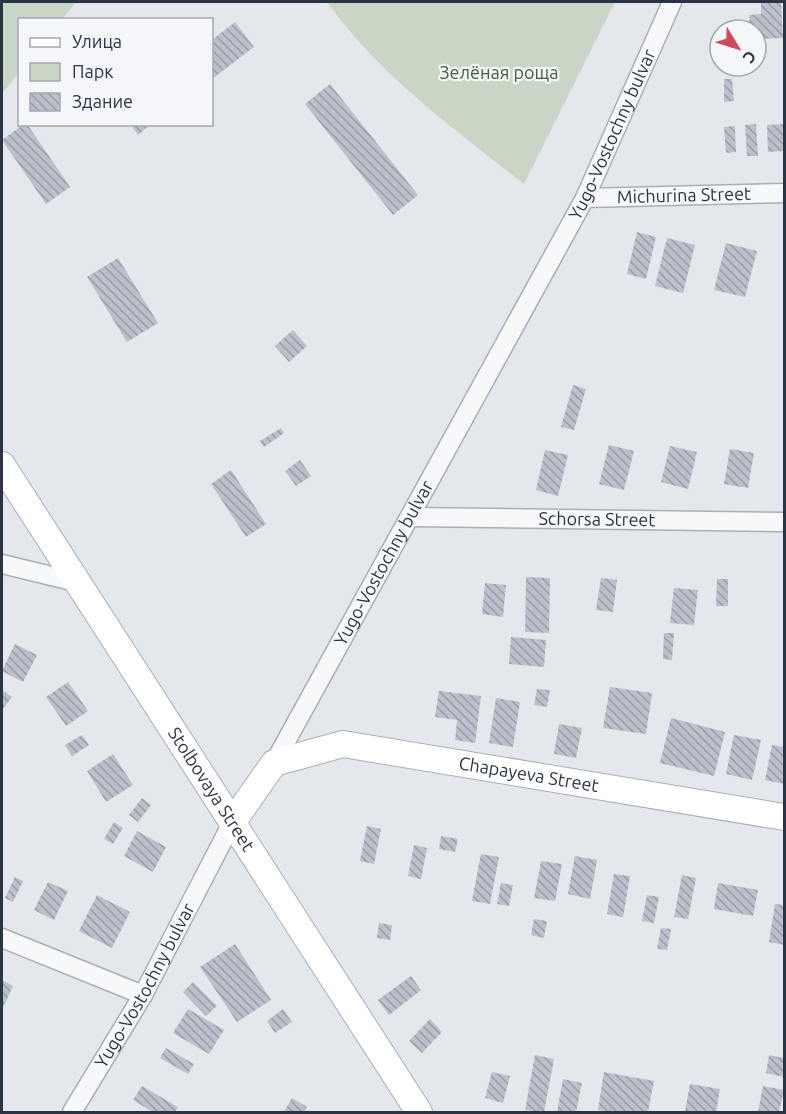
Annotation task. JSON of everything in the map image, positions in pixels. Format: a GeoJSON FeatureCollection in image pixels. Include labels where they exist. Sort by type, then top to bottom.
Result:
{"type":"FeatureCollection","features":[{"type":"Feature","properties":{"kind":"main road","name":"Stolbovaya Street"},"geometry":{"type":"LineString","coordinates":[[2,465],[419,1113]]}},
{"type":"Feature","properties":{"kind":"main road","name":"Chapayeva Street"},"geometry":{"type":"LineString","coordinates":[[274,763],[342,744],[784,817]]}},
{"type":"Feature","properties":{"kind":"main road","name":"Yugo-Vostochny bulvar"},"geometry":{"type":"LineString","coordinates":[[232,823],[274,763]]}},
{"type":"Feature","properties":{"kind":"street","name":"Yugo-Vostochny bulvar"},"geometry":{"type":"LineString","coordinates":[[274,763],[411,518],[585,198],[672,2]]}},
{"type":"Feature","properties":{"kind":"street","name":"Michurina Street"},"geometry":{"type":"LineString","coordinates":[[585,198],[784,193]]}},
{"type":"Feature","properties":{"kind":"street","name":"Schorsa Street"},"geometry":{"type":"LineString","coordinates":[[411,518],[784,522]]}},
{"type":"Feature","properties":{"kind":"street"},"geometry":{"type":"LineString","coordinates":[[2,564],[76,582]]}},
{"type":"Feature","properties":{"kind":"street","name":"Yugo-Vostochny bulvar"},"geometry":{"type":"LineString","coordinates":[[72,1113],[143,995],[232,823]]}},
{"type":"Feature","properties":{"kind":"street"},"geometry":{"type":"LineString","coordinates":[[2,938],[143,995]]}},
{"type":"Feature","properties":{"kind":"green space"},"geometry":{"type":"Polygon","coordinates":[[[2,2],[76,2],[63,18],[18,18],[18,73],[2,94],[2,2]]]}},
{"type":"Feature","properties":{"kind":"green space","name":"Зелёная роща"},"geometry":{"type":"Polygon","coordinates":[[[327,2],[615,2],[524,184],[419,100],[394,77],[370,54],[327,2]]]}},
{"type":"Feature","properties":{"kind":"building"},"geometry":{"type":"Polygon","coordinates":[[[761,2],[781,2],[783,38],[768,39],[768,18],[749,18],[749,15],[761,14],[761,2]]]}},
{"type":"Feature","properties":{"kind":"building"},"geometry":{"type":"Polygon","coordinates":[[[235,22],[254,47],[213,78],[213,39],[235,22]]]}},
{"type":"Feature","properties":{"kind":"building"},"geometry":{"type":"Polygon","coordinates":[[[724,79],[732,79],[734,101],[724,102],[724,79]]]}},
{"type":"Feature","properties":{"kind":"building"},"geometry":{"type":"Polygon","coordinates":[[[330,84],[418,195],[393,215],[305,104],[330,84]]]}},
{"type":"Feature","properties":{"kind":"building"},"geometry":{"type":"Polygon","coordinates":[[[756,124],[758,156],[747,156],[745,125],[756,124]]]}},
{"type":"Feature","properties":{"kind":"building"},"geometry":{"type":"Polygon","coordinates":[[[784,124],[784,151],[768,152],[767,125],[784,124]]]}},
{"type":"Feature","properties":{"kind":"building"},"geometry":{"type":"Polygon","coordinates":[[[21,126],[28,126],[70,187],[46,204],[2,140],[21,126]]]}},
{"type":"Feature","properties":{"kind":"building"},"geometry":{"type":"Polygon","coordinates":[[[131,126],[149,126],[138,135],[131,126]]]}},
{"type":"Feature","properties":{"kind":"building"},"geometry":{"type":"Polygon","coordinates":[[[735,126],[736,152],[726,153],[724,127],[735,126]]]}},
{"type":"Feature","properties":{"kind":"building"},"geometry":{"type":"Polygon","coordinates":[[[637,232],[656,237],[646,279],[627,274],[637,232]]]}},
{"type":"Feature","properties":{"kind":"building"},"geometry":{"type":"Polygon","coordinates":[[[667,238],[695,245],[683,293],[655,286],[667,238]]]}},
{"type":"Feature","properties":{"kind":"building"},"geometry":{"type":"Polygon","coordinates":[[[726,243],[757,251],[745,297],[714,290],[726,243]]]}},
{"type":"Feature","properties":{"kind":"building"},"geometry":{"type":"Polygon","coordinates":[[[118,258],[158,323],[127,342],[87,277],[118,258]]]}},
{"type":"Feature","properties":{"kind":"building"},"geometry":{"type":"Polygon","coordinates":[[[293,330],[307,346],[289,362],[275,346],[293,330]]]}},
{"type":"Feature","properties":{"kind":"building"},"geometry":{"type":"Polygon","coordinates":[[[573,385],[586,389],[574,430],[561,427],[573,385]]]}},
{"type":"Feature","properties":{"kind":"building"},"geometry":{"type":"Polygon","coordinates":[[[281,428],[284,433],[264,447],[260,441],[281,428]]]}},
{"type":"Feature","properties":{"kind":"building"},"geometry":{"type":"Polygon","coordinates":[[[609,445],[634,451],[624,490],[599,484],[609,445]]]}},
{"type":"Feature","properties":{"kind":"building"},"geometry":{"type":"Polygon","coordinates":[[[670,446],[697,452],[688,489],[661,482],[670,446]]]}},
{"type":"Feature","properties":{"kind":"building"},"geometry":{"type":"Polygon","coordinates":[[[730,449],[754,453],[748,488],[724,484],[730,449]]]}},
{"type":"Feature","properties":{"kind":"building"},"geometry":{"type":"Polygon","coordinates":[[[545,450],[568,455],[558,496],[536,490],[545,450]]]}},
{"type":"Feature","properties":{"kind":"building"},"geometry":{"type":"Polygon","coordinates":[[[300,460],[311,476],[296,486],[285,471],[300,460]]]}},
{"type":"Feature","properties":{"kind":"building"},"geometry":{"type":"Polygon","coordinates":[[[231,470],[266,524],[246,537],[211,484],[231,470]]]}},
{"type":"Feature","properties":{"kind":"building"},"geometry":{"type":"Polygon","coordinates":[[[526,577],[550,578],[549,633],[525,632],[526,577]]]}},
{"type":"Feature","properties":{"kind":"building"},"geometry":{"type":"Polygon","coordinates":[[[601,578],[617,580],[613,612],[596,610],[601,578]]]}},
{"type":"Feature","properties":{"kind":"building"},"geometry":{"type":"Polygon","coordinates":[[[717,579],[728,579],[728,606],[716,606],[717,579]]]}},
{"type":"Feature","properties":{"kind":"building"},"geometry":{"type":"Polygon","coordinates":[[[485,583],[506,585],[503,617],[482,614],[485,583]]]}},
{"type":"Feature","properties":{"kind":"building"},"geometry":{"type":"Polygon","coordinates":[[[674,588],[698,590],[694,625],[670,623],[674,588]]]}},
{"type":"Feature","properties":{"kind":"building"},"geometry":{"type":"Polygon","coordinates":[[[664,633],[674,633],[672,660],[663,659],[664,633]]]}},
{"type":"Feature","properties":{"kind":"building"},"geometry":{"type":"Polygon","coordinates":[[[511,637],[546,640],[544,667],[509,664],[511,637]]]}},
{"type":"Feature","properties":{"kind":"building"},"geometry":{"type":"Polygon","coordinates":[[[15,644],[37,655],[23,682],[2,671],[15,644]]]}},
{"type":"Feature","properties":{"kind":"building"},"geometry":{"type":"Polygon","coordinates":[[[68,682],[88,711],[66,726],[46,697],[68,682]]]}},
{"type":"Feature","properties":{"kind":"building"},"geometry":{"type":"Polygon","coordinates":[[[610,687],[652,693],[646,734],[603,728],[610,687]]]}},
{"type":"Feature","properties":{"kind":"building"},"geometry":{"type":"Polygon","coordinates":[[[537,689],[550,690],[547,707],[534,705],[537,689]]]}},
{"type":"Feature","properties":{"kind":"building"},"geometry":{"type":"Polygon","coordinates":[[[4,691],[12,697],[2,710],[2,694],[4,691]]]}},
{"type":"Feature","properties":{"kind":"building"},"geometry":{"type":"Polygon","coordinates":[[[439,691],[481,696],[475,743],[455,740],[457,720],[435,717],[439,691]]]}},
{"type":"Feature","properties":{"kind":"building"},"geometry":{"type":"Polygon","coordinates":[[[496,698],[520,702],[513,747],[489,743],[496,698]]]}},
{"type":"Feature","properties":{"kind":"building"},"geometry":{"type":"Polygon","coordinates":[[[671,718],[725,732],[714,776],[660,763],[671,718]]]}},
{"type":"Feature","properties":{"kind":"building"},"geometry":{"type":"Polygon","coordinates":[[[559,724],[582,728],[576,758],[554,754],[559,724]]]}},
{"type":"Feature","properties":{"kind":"building"},"geometry":{"type":"Polygon","coordinates":[[[82,735],[89,745],[72,756],[65,745],[82,735]]]}},
{"type":"Feature","properties":{"kind":"building"},"geometry":{"type":"Polygon","coordinates":[[[734,735],[761,740],[752,780],[726,774],[734,735]]]}},
{"type":"Feature","properties":{"kind":"building"},"geometry":{"type":"Polygon","coordinates":[[[772,745],[784,747],[784,784],[765,780],[772,745]]]}},
{"type":"Feature","properties":{"kind":"building"},"geometry":{"type":"Polygon","coordinates":[[[113,754],[133,785],[106,802],[87,771],[113,754]]]}},
{"type":"Feature","properties":{"kind":"building"},"geometry":{"type":"Polygon","coordinates":[[[142,798],[151,805],[138,822],[129,815],[142,798]]]}},
{"type":"Feature","properties":{"kind":"building"},"geometry":{"type":"Polygon","coordinates":[[[114,822],[123,828],[113,844],[104,839],[114,822]]]}},
{"type":"Feature","properties":{"kind":"building"},"geometry":{"type":"Polygon","coordinates":[[[367,826],[381,829],[374,864],[360,861],[367,826]]]}},
{"type":"Feature","properties":{"kind":"building"},"geometry":{"type":"Polygon","coordinates":[[[137,831],[166,847],[153,872],[124,856],[137,831]]]}},
{"type":"Feature","properties":{"kind":"building"},"geometry":{"type":"Polygon","coordinates":[[[441,836],[458,839],[455,852],[439,849],[441,836]]]}},
{"type":"Feature","properties":{"kind":"building"},"geometry":{"type":"Polygon","coordinates":[[[414,845],[427,848],[421,879],[408,876],[414,845]]]}},
{"type":"Feature","properties":{"kind":"building"},"geometry":{"type":"Polygon","coordinates":[[[481,854],[499,857],[490,904],[472,901],[481,854]]]}},
{"type":"Feature","properties":{"kind":"building"},"geometry":{"type":"Polygon","coordinates":[[[575,856],[597,860],[590,899],[568,894],[575,856]]]}},
{"type":"Feature","properties":{"kind":"building"},"geometry":{"type":"Polygon","coordinates":[[[541,861],[562,864],[555,901],[534,898],[541,861]]]}},
{"type":"Feature","properties":{"kind":"building"},"geometry":{"type":"Polygon","coordinates":[[[614,874],[630,876],[623,917],[607,914],[614,874]]]}},
{"type":"Feature","properties":{"kind":"building"},"geometry":{"type":"Polygon","coordinates":[[[682,875],[696,878],[688,919],[674,917],[682,875]]]}},
{"type":"Feature","properties":{"kind":"building"},"geometry":{"type":"Polygon","coordinates":[[[15,877],[23,881],[13,902],[5,898],[15,877]]]}},
{"type":"Feature","properties":{"kind":"building"},"geometry":{"type":"Polygon","coordinates":[[[48,882],[68,891],[54,920],[34,910],[48,882]]]}},
{"type":"Feature","properties":{"kind":"building"},"geometry":{"type":"Polygon","coordinates":[[[501,883],[513,885],[509,906],[497,904],[501,883]]]}},
{"type":"Feature","properties":{"kind":"building"},"geometry":{"type":"Polygon","coordinates":[[[718,883],[758,890],[753,916],[714,909],[718,883]]]}},
{"type":"Feature","properties":{"kind":"building"},"geometry":{"type":"Polygon","coordinates":[[[97,895],[130,912],[112,948],[79,931],[97,895]]]}},
{"type":"Feature","properties":{"kind":"building"},"geometry":{"type":"Polygon","coordinates":[[[647,895],[659,897],[654,923],[642,921],[647,895]]]}},
{"type":"Feature","properties":{"kind":"building"},"geometry":{"type":"Polygon","coordinates":[[[775,904],[784,905],[784,945],[769,942],[775,904]]]}},
{"type":"Feature","properties":{"kind":"building"},"geometry":{"type":"Polygon","coordinates":[[[534,919],[547,921],[544,938],[531,935],[534,919]]]}},
{"type":"Feature","properties":{"kind":"building"},"geometry":{"type":"Polygon","coordinates":[[[379,923],[392,925],[390,940],[377,938],[379,923]]]}},
{"type":"Feature","properties":{"kind":"building"},"geometry":{"type":"Polygon","coordinates":[[[661,928],[671,929],[667,950],[657,949],[661,928]]]}},
{"type":"Feature","properties":{"kind":"building"},"geometry":{"type":"Polygon","coordinates":[[[235,944],[271,1000],[237,1022],[200,967],[235,944]]]}},
{"type":"Feature","properties":{"kind":"building"},"geometry":{"type":"Polygon","coordinates":[[[411,976],[421,990],[389,1015],[378,1000],[411,976]]]}},
{"type":"Feature","properties":{"kind":"building"},"geometry":{"type":"Polygon","coordinates":[[[2,980],[13,986],[2,1010],[2,980]]]}},
{"type":"Feature","properties":{"kind":"building"},"geometry":{"type":"Polygon","coordinates":[[[193,982],[217,1006],[206,1016],[183,992],[193,982]]]}},
{"type":"Feature","properties":{"kind":"building"},"geometry":{"type":"Polygon","coordinates":[[[188,1009],[224,1030],[209,1054],[173,1033],[188,1009]]]}},
{"type":"Feature","properties":{"kind":"building"},"geometry":{"type":"Polygon","coordinates":[[[283,1009],[292,1022],[275,1033],[267,1021],[283,1009]]]}},
{"type":"Feature","properties":{"kind":"building"},"geometry":{"type":"Polygon","coordinates":[[[430,1019],[442,1032],[422,1053],[409,1041],[430,1019]]]}},
{"type":"Feature","properties":{"kind":"building"},"geometry":{"type":"Polygon","coordinates":[[[166,1048],[194,1064],[188,1074],[160,1058],[166,1048]]]}},
{"type":"Feature","properties":{"kind":"building"},"geometry":{"type":"Polygon","coordinates":[[[535,1055],[554,1059],[544,1112],[525,1110],[535,1055]]]}},
{"type":"Feature","properties":{"kind":"building"},"geometry":{"type":"Polygon","coordinates":[[[769,1055],[784,1058],[784,1077],[766,1073],[769,1055]]]}},
{"type":"Feature","properties":{"kind":"building"},"geometry":{"type":"Polygon","coordinates":[[[492,1072],[510,1076],[503,1103],[485,1098],[492,1072]]]}},
{"type":"Feature","properties":{"kind":"building"},"geometry":{"type":"Polygon","coordinates":[[[604,1072],[654,1081],[648,1112],[598,1110],[604,1072]]]}},
{"type":"Feature","properties":{"kind":"building"},"geometry":{"type":"Polygon","coordinates":[[[563,1079],[582,1083],[576,1112],[557,1112],[563,1079]]]}},
{"type":"Feature","properties":{"kind":"building"},"geometry":{"type":"Polygon","coordinates":[[[690,1084],[720,1089],[716,1112],[685,1112],[690,1084]]]}},
{"type":"Feature","properties":{"kind":"building"},"geometry":{"type":"Polygon","coordinates":[[[142,1086],[178,1107],[175,1112],[153,1112],[133,1100],[142,1086]]]}},
{"type":"Feature","properties":{"kind":"building"},"geometry":{"type":"Polygon","coordinates":[[[763,1086],[784,1090],[779,1112],[758,1112],[763,1086]]]}},
{"type":"Feature","properties":{"kind":"building"},"geometry":{"type":"Polygon","coordinates":[[[292,1098],[307,1107],[304,1112],[284,1112],[292,1098]]]}}]}
